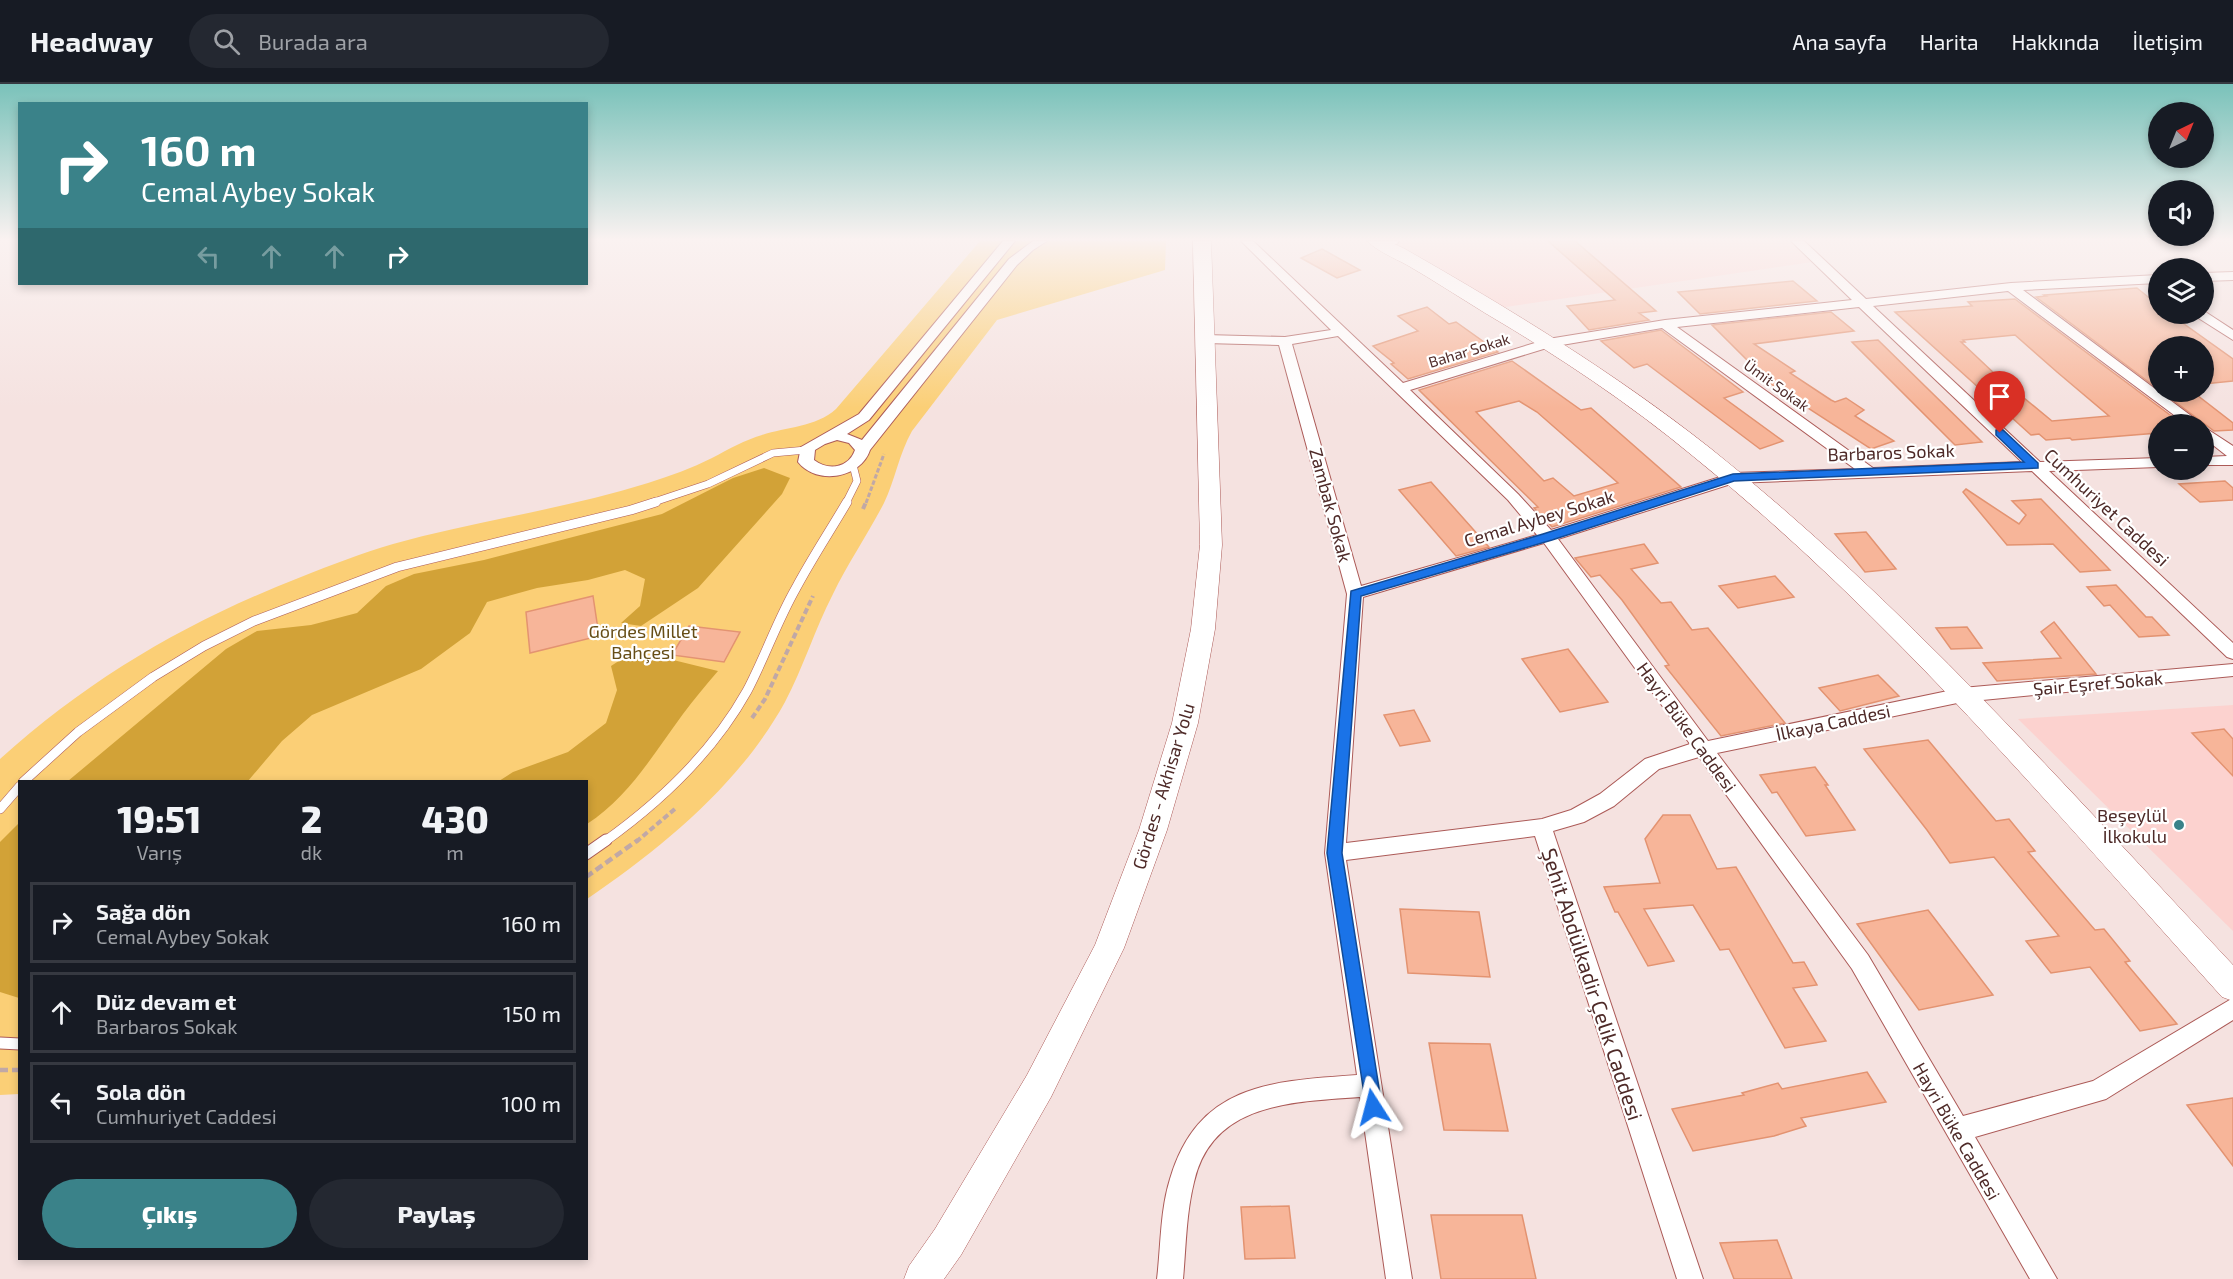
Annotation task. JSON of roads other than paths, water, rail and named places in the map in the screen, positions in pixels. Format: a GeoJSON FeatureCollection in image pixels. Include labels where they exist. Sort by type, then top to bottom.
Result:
{"type":"FeatureCollection","features":[{"type":"Feature","properties":{"kind":"main road","name":"Gördes - Akhisar Yolu"},"geometry":{"type":"LineString","coordinates":[[922,1279],[948,1242],[1039,1086],[1093,980],[1108,948],[1160,809],[1185,723],[1203,629],[1211,545],[1204,297]]}},
{"type":"Feature","properties":{"kind":"main road"},"geometry":{"type":"LineString","coordinates":[[1473,297],[1548,343],[1638,405],[1733,478],[1846,579],[1962,695],[2233,987]]}},
{"type":"Feature","properties":{"kind":"street"},"geometry":{"type":"LineString","coordinates":[[827,438],[864,417],[963,297]]}},
{"type":"Feature","properties":{"kind":"street"},"geometry":{"type":"LineString","coordinates":[[863,449],[854,440],[837,436],[818,440],[806,450],[806,462],[818,470],[836,471],[853,465],[859,460],[863,449],[985,297]]}},
{"type":"Feature","properties":{"kind":"street","name":"Hayri Büke Caddesi"},"geometry":{"type":"LineString","coordinates":[[1305,297],[1513,498],[1548,537],[1860,962],[2044,1279]]}},
{"type":"Feature","properties":{"kind":"street","name":"Cumhuriyet Caddesi"},"geometry":{"type":"LineString","coordinates":[[1857,297],[2233,653]]}},
{"type":"Feature","properties":{"kind":"street","name":"Bahar Sokak"},"geometry":{"type":"LineString","coordinates":[[1400,389],[1548,343],[1665,324],[1915,297]]}},
{"type":"Feature","properties":{"kind":"street"},"geometry":{"type":"LineString","coordinates":[[2024,297],[2182,414]]}},
{"type":"Feature","properties":{"kind":"street","name":"Ümit Sokak"},"geometry":{"type":"LineString","coordinates":[[1665,324],[1869,472]]}},
{"type":"Feature","properties":{"kind":"street"},"geometry":{"type":"LineString","coordinates":[[2214,324],[2233,336]]}},
{"type":"Feature","properties":{"kind":"street"},"geometry":{"type":"LineString","coordinates":[[1205,339],[1285,341],[1341,332]]}},
{"type":"Feature","properties":{"kind":"street","name":"Zambak Sokak"},"geometry":{"type":"LineString","coordinates":[[1285,341],[1355,594],[1335,853],[1399,1279]]}},
{"type":"Feature","properties":{"kind":"street"},"geometry":{"type":"LineString","coordinates":[[2214,439],[2233,453]]}},
{"type":"Feature","properties":{"kind":"street"},"geometry":{"type":"LineString","coordinates":[[2214,461],[2233,460]]}},
{"type":"Feature","properties":{"kind":"street","name":"Barbaros Sokak"},"geometry":{"type":"LineString","coordinates":[[1733,478],[2148,462]]}},
{"type":"Feature","properties":{"kind":"street","name":"Cemal Aybey Sokak"},"geometry":{"type":"LineString","coordinates":[[1355,594],[1548,537],[1733,478]]}},
{"type":"Feature","properties":{"kind":"street","name":"Şair Eşref Sokak"},"geometry":{"type":"LineString","coordinates":[[1962,695],[2233,670]]}},
{"type":"Feature","properties":{"kind":"street","name":"İlkaya Caddesi"},"geometry":{"type":"LineString","coordinates":[[1703,748],[1962,695]]}},
{"type":"Feature","properties":{"kind":"street","name":"Şehit Abdülkadir Çelik Caddesi"},"geometry":{"type":"LineString","coordinates":[[1690,1279],[1542,827],[1577,816],[1606,800],[1652,764],[1703,748]]}},
{"type":"Feature","properties":{"kind":"street"},"geometry":{"type":"LineString","coordinates":[[1335,853],[1542,827]]}},
{"type":"Feature","properties":{"kind":"street"},"geometry":{"type":"LineString","coordinates":[[1956,1130],[2098,1091],[2233,1008]]}},
{"type":"Feature","properties":{"kind":"street"},"geometry":{"type":"LineString","coordinates":[[1170,1279],[1182,1178],[1197,1144],[1219,1117],[1248,1101],[1281,1092],[1370,1085]]}},
{"type":"Feature","properties":{"kind":"lane"},"geometry":{"type":"LineString","coordinates":[[25,780],[78,732],[153,677],[204,646],[254,621],[397,567],[631,510],[708,484],[773,453],[806,450]]}},
{"type":"Feature","properties":{"kind":"lane"},"geometry":{"type":"LineString","coordinates":[[588,853],[612,837],[654,802],[690,767],[744,696],[796,588],[854,489],[856,481],[853,465]]}},
{"type":"Feature","properties":{"kind":"lane"},"geometry":{"type":"LineString","coordinates":[[0,809],[18,788]]}},
{"type":"Feature","properties":{"kind":"lane"},"geometry":{"type":"LineString","coordinates":[[0,1043],[18,1044]]}},
{"type":"Feature","properties":{"kind":"place","name":"Beşeylül İlkokulu"},"geometry":{"type":"Point","coordinates":[2179,825]}},
{"type":"Feature","properties":{"kind":"park label","name":"Gördes Millet Bahçesi"},"geometry":{"type":"Point","coordinates":[643,641]}}]}
